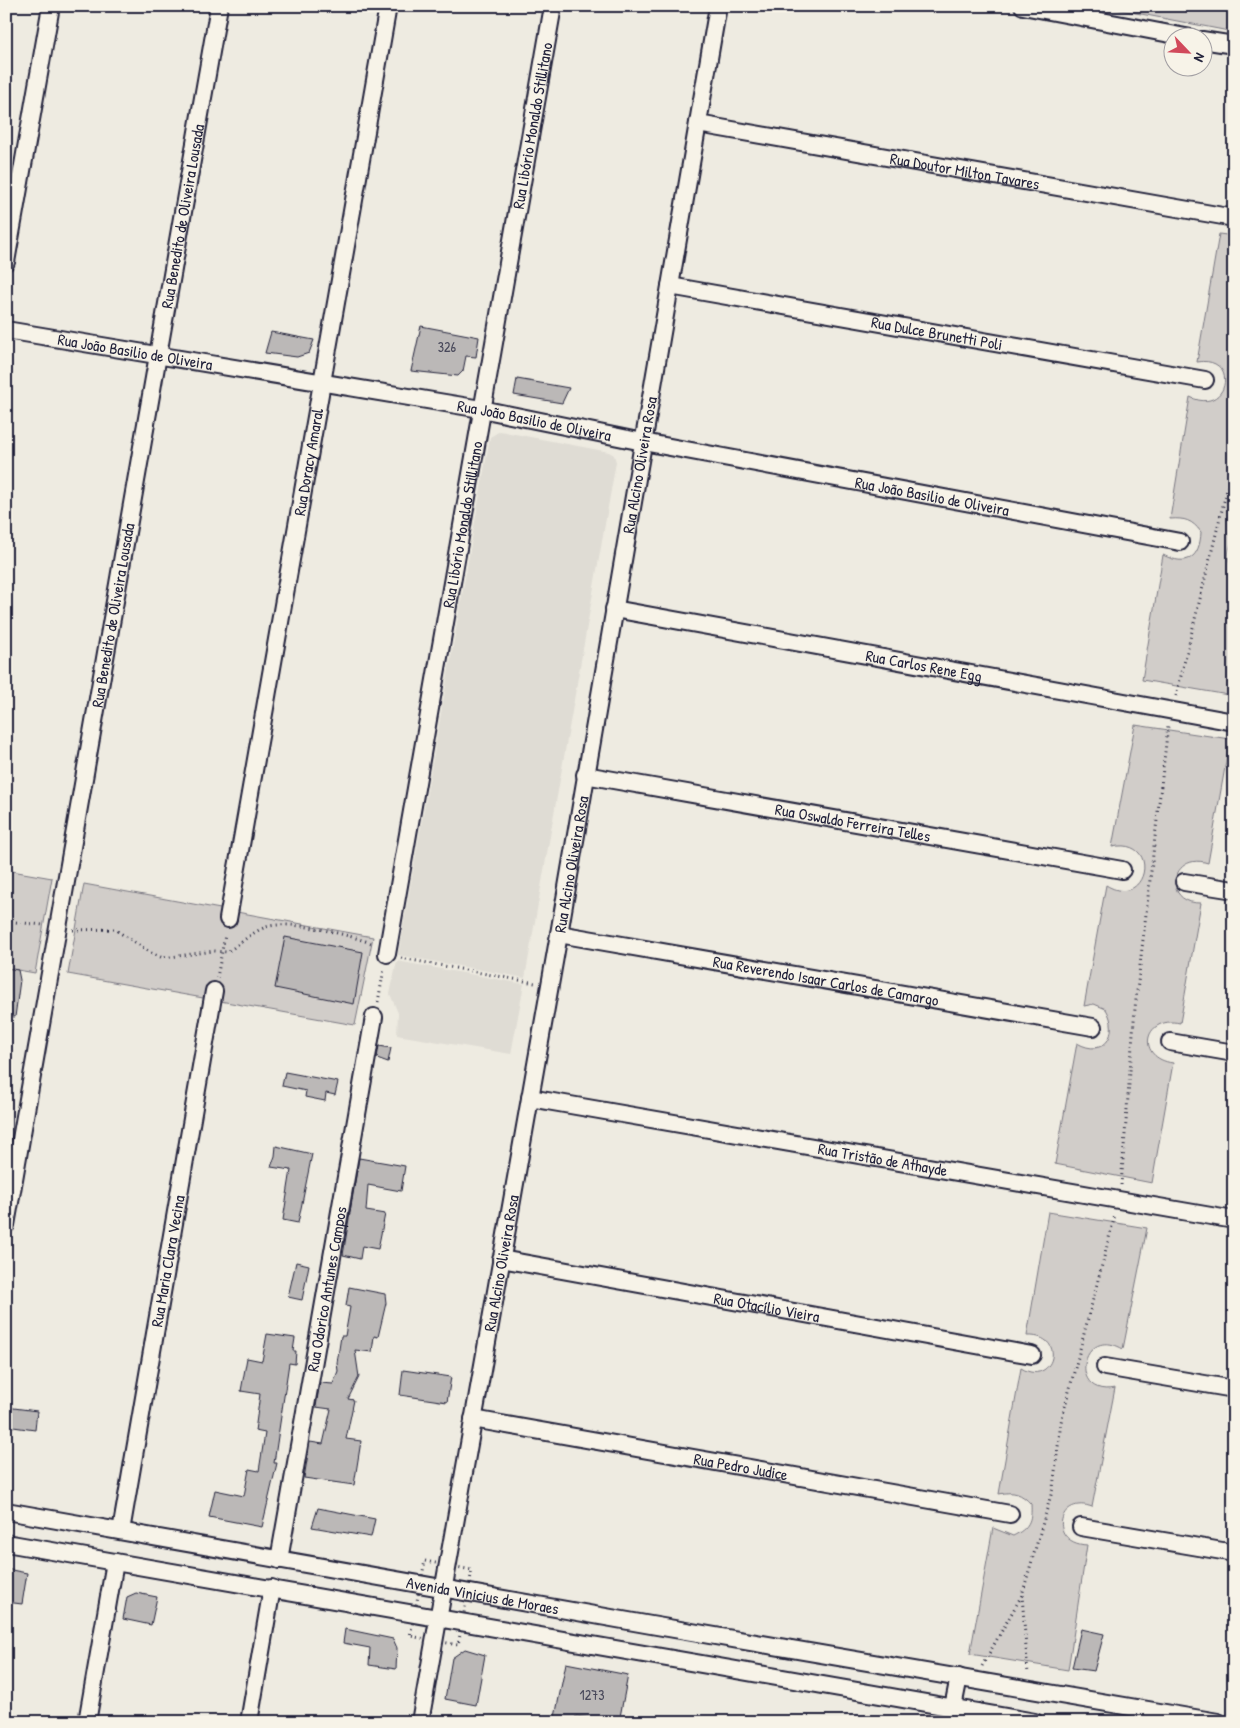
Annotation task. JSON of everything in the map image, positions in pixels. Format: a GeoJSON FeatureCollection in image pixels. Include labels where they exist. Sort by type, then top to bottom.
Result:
{"type":"FeatureCollection","features":[{"type":"Feature","properties":{"kind":"street"},"geometry":{"type":"LineString","coordinates":[[6,262],[51,6]]}},
{"type":"Feature","properties":{"kind":"street","name":"Rua Benedito de Oliveira Lousada"},"geometry":{"type":"LineString","coordinates":[[6,1225],[220,6]]}},
{"type":"Feature","properties":{"kind":"street","name":"Rua Doracy Amaral"},"geometry":{"type":"LineString","coordinates":[[228,919],[388,6]]}},
{"type":"Feature","properties":{"kind":"street","name":"Rua Libório Monaldo Stillitano"},"geometry":{"type":"LineString","coordinates":[[392,956],[482,409],[552,6]]}},
{"type":"Feature","properties":{"kind":"street","name":"Rua Alcino Oliveira Rosa"},"geometry":{"type":"LineString","coordinates":[[420,1722],[442,1588],[559,934],[718,6]]}},
{"type":"Feature","properties":{"kind":"street"},"geometry":{"type":"LineString","coordinates":[[1023,6],[1162,32]]}},
{"type":"Feature","properties":{"kind":"street"},"geometry":{"type":"LineString","coordinates":[[1212,42],[1234,45]]}},
{"type":"Feature","properties":{"kind":"street","name":"Rua Doutor Milton Tavares"},"geometry":{"type":"LineString","coordinates":[[698,124],[1234,218]]}},
{"type":"Feature","properties":{"kind":"street","name":"Rua Dulce Brunetti Poli"},"geometry":{"type":"LineString","coordinates":[[670,286],[1205,380]]}},
{"type":"Feature","properties":{"kind":"street","name":"Rua João Basilio de Oliveira"},"geometry":{"type":"LineString","coordinates":[[6,330],[482,409],[643,442],[1180,542]]}},
{"type":"Feature","properties":{"kind":"street","name":"Rua Carlos Rene Egg"},"geometry":{"type":"LineString","coordinates":[[614,609],[1234,722]]}},
{"type":"Feature","properties":{"kind":"street","name":"Rua Oswaldo Ferreira Telles"},"geometry":{"type":"LineString","coordinates":[[585,775],[1122,870]]}},
{"type":"Feature","properties":{"kind":"street"},"geometry":{"type":"LineString","coordinates":[[1184,882],[1234,890]]}},
{"type":"Feature","properties":{"kind":"street","name":"Rua Reverendo Isaar Carlos de Camargo"},"geometry":{"type":"LineString","coordinates":[[559,934],[1093,1027]]}},
{"type":"Feature","properties":{"kind":"street","name":"Rua Maria Clara Vecina"},"geometry":{"type":"LineString","coordinates":[[121,1531],[214,991]]}},
{"type":"Feature","properties":{"kind":"street","name":"Rua Odorico Antunes Campos"},"geometry":{"type":"LineString","coordinates":[[279,1560],[374,1017]]}},
{"type":"Feature","properties":{"kind":"street"},"geometry":{"type":"LineString","coordinates":[[1170,1042],[1234,1053]]}},
{"type":"Feature","properties":{"kind":"street","name":"Rua Tristão de Athayde"},"geometry":{"type":"LineString","coordinates":[[530,1098],[1234,1220]]}},
{"type":"Feature","properties":{"kind":"street","name":"Rua Otacílio Vieira"},"geometry":{"type":"LineString","coordinates":[[501,1259],[1032,1355]]}},
{"type":"Feature","properties":{"kind":"street"},"geometry":{"type":"LineString","coordinates":[[1104,1367],[1234,1389]]}},
{"type":"Feature","properties":{"kind":"street","name":"Rua Pedro Judice"},"geometry":{"type":"LineString","coordinates":[[473,1419],[1010,1514]]}},
{"type":"Feature","properties":{"kind":"street","name":"Avenida Vinicius de Moraes"},"geometry":{"type":"LineString","coordinates":[[6,1511],[1218,1722]]}},
{"type":"Feature","properties":{"kind":"street"},"geometry":{"type":"LineString","coordinates":[[1081,1527],[1234,1553]]}},
{"type":"Feature","properties":{"kind":"street","name":"Avenida Vinicius de Moraes"},"geometry":{"type":"LineString","coordinates":[[6,1543],[1035,1722]]}},
{"type":"Feature","properties":{"kind":"street"},"geometry":{"type":"LineString","coordinates":[[87,1722],[115,1562]]}},
{"type":"Feature","properties":{"kind":"street"},"geometry":{"type":"LineString","coordinates":[[249,1722],[272,1588]]}},
{"type":"Feature","properties":{"kind":"street"},"geometry":{"type":"LineString","coordinates":[[954,1707],[967,1679]]}},
{"type":"Feature","properties":{"kind":"path"},"geometry":{"type":"LineString","coordinates":[[967,1679],[1022,1595],[1053,1488],[1061,1422],[1113,1218],[1122,1200],[1121,1172],[1134,1008],[1167,731],[1234,461]]}},
{"type":"Feature","properties":{"kind":"path"},"geometry":{"type":"LineString","coordinates":[[214,991],[228,919]]}},
{"type":"Feature","properties":{"kind":"path"},"geometry":{"type":"LineString","coordinates":[[6,921],[60,926],[76,931],[114,929],[153,954],[163,958],[227,952],[255,932],[268,926],[284,925],[322,930],[356,938],[373,944],[392,956],[549,986]]}},
{"type":"Feature","properties":{"kind":"path"},"geometry":{"type":"LineString","coordinates":[[374,1017],[392,956]]}},
{"type":"Feature","properties":{"kind":"path"},"geometry":{"type":"LineString","coordinates":[[1022,1595],[1029,1689]]}},
{"type":"Feature","properties":{"kind":"shaded area"},"geometry":{"type":"Polygon","coordinates":[[[1100,6],[1234,6],[1234,32],[1100,6]]]}},
{"type":"Feature","properties":{"kind":"shaded area"},"geometry":{"type":"Polygon","coordinates":[[[1219,234],[1234,236],[1234,538],[1230,546],[1228,558],[1234,569],[1234,696],[1142,680],[1163,555],[1179,560],[1191,558],[1195,554],[1200,541],[1201,532],[1191,522],[1170,519],[1190,397],[1203,401],[1214,399],[1221,392],[1224,384],[1224,375],[1220,367],[1211,362],[1197,362],[1219,234]]]}},
{"type":"Feature","properties":{"kind":"shaded area"},"geometry":{"type":"Polygon","coordinates":[[[500,431],[609,452],[614,455],[616,462],[525,978],[398,955],[490,437],[500,431]]]}},
{"type":"Feature","properties":{"kind":"shaded area"},"geometry":{"type":"Polygon","coordinates":[[[1135,725],[1230,739],[1208,863],[1195,861],[1186,864],[1179,871],[1176,879],[1176,888],[1180,895],[1188,901],[1201,903],[1180,1023],[1168,1022],[1158,1025],[1152,1031],[1149,1038],[1149,1046],[1153,1054],[1161,1060],[1173,1063],[1152,1183],[1055,1164],[1077,1043],[1095,1048],[1102,1046],[1110,1035],[1110,1018],[1106,1009],[1094,1004],[1084,1006],[1106,885],[1120,890],[1132,888],[1140,882],[1144,872],[1143,861],[1138,852],[1128,847],[1112,847],[1135,725]]]}},
{"type":"Feature","properties":{"kind":"shaded area"},"geometry":{"type":"Polygon","coordinates":[[[6,870],[52,878],[35,973],[6,968],[6,870]]]}},
{"type":"Feature","properties":{"kind":"shaded area"},"geometry":{"type":"Polygon","coordinates":[[[84,884],[373,937],[355,1025],[68,974],[84,884]]]}},
{"type":"Feature","properties":{"kind":"shaded area"},"geometry":{"type":"Polygon","coordinates":[[[397,961],[524,984],[511,1054],[397,1035],[398,1013],[390,994],[397,961]]]}},
{"type":"Feature","properties":{"kind":"shaded area"},"geometry":{"type":"Polygon","coordinates":[[[1048,1212],[1147,1228],[1123,1349],[1108,1344],[1097,1346],[1089,1353],[1085,1363],[1090,1383],[1100,1388],[1115,1388],[1092,1507],[1080,1505],[1071,1507],[1065,1513],[1062,1520],[1062,1529],[1066,1536],[1074,1542],[1087,1545],[1068,1670],[970,1654],[993,1528],[1013,1536],[1026,1527],[1031,1515],[1031,1504],[1024,1497],[1013,1493],[999,1494],[1021,1368],[1032,1372],[1041,1371],[1048,1366],[1052,1359],[1052,1351],[1048,1343],[1040,1338],[1027,1336],[1048,1212]]]}},
{"type":"Feature","properties":{"kind":"building"},"geometry":{"type":"Polygon","coordinates":[[[421,326],[479,337],[476,357],[466,356],[463,371],[458,376],[411,371],[421,326]]]}},
{"type":"Feature","properties":{"kind":"building"},"geometry":{"type":"Polygon","coordinates":[[[271,332],[314,340],[309,353],[297,357],[265,353],[271,332]]]}},
{"type":"Feature","properties":{"kind":"building"},"geometry":{"type":"Polygon","coordinates":[[[517,379],[569,388],[562,403],[514,395],[517,379]]]}},
{"type":"Feature","properties":{"kind":"building"},"geometry":{"type":"Polygon","coordinates":[[[285,937],[363,952],[354,1004],[275,988],[285,937]]]}},
{"type":"Feature","properties":{"kind":"building"},"geometry":{"type":"Polygon","coordinates":[[[6,968],[18,970],[20,980],[15,1017],[6,1016],[6,968]]]}},
{"type":"Feature","properties":{"kind":"building"},"geometry":{"type":"Polygon","coordinates":[[[379,1046],[391,1048],[388,1062],[377,1058],[379,1046]]]}},
{"type":"Feature","properties":{"kind":"building"},"geometry":{"type":"Polygon","coordinates":[[[285,1072],[338,1082],[335,1095],[326,1093],[325,1101],[305,1097],[306,1091],[282,1086],[285,1072]]]}},
{"type":"Feature","properties":{"kind":"building"},"geometry":{"type":"Polygon","coordinates":[[[276,1146],[312,1154],[298,1223],[283,1220],[291,1170],[271,1167],[276,1146]]]}},
{"type":"Feature","properties":{"kind":"building"},"geometry":{"type":"Polygon","coordinates":[[[359,1158],[405,1166],[401,1191],[368,1185],[366,1211],[385,1214],[378,1249],[362,1246],[360,1259],[343,1255],[359,1158]]]}},
{"type":"Feature","properties":{"kind":"building"},"geometry":{"type":"Polygon","coordinates":[[[296,1262],[309,1265],[302,1300],[288,1297],[296,1262]]]}},
{"type":"Feature","properties":{"kind":"building"},"geometry":{"type":"Polygon","coordinates":[[[349,1287],[385,1294],[386,1303],[378,1337],[374,1336],[372,1352],[355,1350],[359,1377],[348,1399],[354,1400],[346,1439],[361,1441],[354,1485],[304,1478],[310,1442],[323,1444],[331,1409],[316,1407],[318,1394],[320,1383],[333,1384],[338,1371],[337,1363],[341,1336],[345,1336],[350,1307],[346,1306],[349,1287]]]}},
{"type":"Feature","properties":{"kind":"building"},"geometry":{"type":"Polygon","coordinates":[[[267,1334],[295,1338],[293,1351],[296,1351],[295,1364],[289,1363],[274,1463],[277,1463],[262,1527],[209,1517],[215,1490],[244,1496],[249,1469],[259,1471],[265,1433],[255,1431],[260,1394],[241,1391],[247,1358],[262,1361],[267,1334]]]}},
{"type":"Feature","properties":{"kind":"building"},"geometry":{"type":"Polygon","coordinates":[[[403,1370],[451,1377],[447,1402],[400,1395],[403,1370]]]}},
{"type":"Feature","properties":{"kind":"building"},"geometry":{"type":"Polygon","coordinates":[[[6,1407],[37,1411],[35,1430],[6,1426],[6,1407]]]}},
{"type":"Feature","properties":{"kind":"building"},"geometry":{"type":"Polygon","coordinates":[[[318,1508],[375,1519],[371,1537],[312,1527],[318,1508]]]}},
{"type":"Feature","properties":{"kind":"building"},"geometry":{"type":"Polygon","coordinates":[[[6,1569],[27,1573],[22,1604],[6,1602],[6,1569]]]}},
{"type":"Feature","properties":{"kind":"building"},"geometry":{"type":"Polygon","coordinates":[[[136,1593],[157,1597],[151,1625],[123,1619],[127,1597],[136,1593]]]}},
{"type":"Feature","properties":{"kind":"building"},"geometry":{"type":"Polygon","coordinates":[[[345,1629],[393,1639],[397,1648],[396,1669],[369,1665],[370,1648],[343,1643],[345,1629]]]}},
{"type":"Feature","properties":{"kind":"building"},"geometry":{"type":"Polygon","coordinates":[[[1081,1629],[1104,1634],[1094,1671],[1072,1668],[1081,1629]]]}},
{"type":"Feature","properties":{"kind":"building"},"geometry":{"type":"Polygon","coordinates":[[[465,1649],[485,1655],[476,1705],[445,1699],[452,1658],[465,1649]]]}},
{"type":"Feature","properties":{"kind":"building"},"geometry":{"type":"Polygon","coordinates":[[[566,1663],[628,1675],[619,1722],[576,1716],[575,1722],[554,1722],[566,1663]]]}}]}
